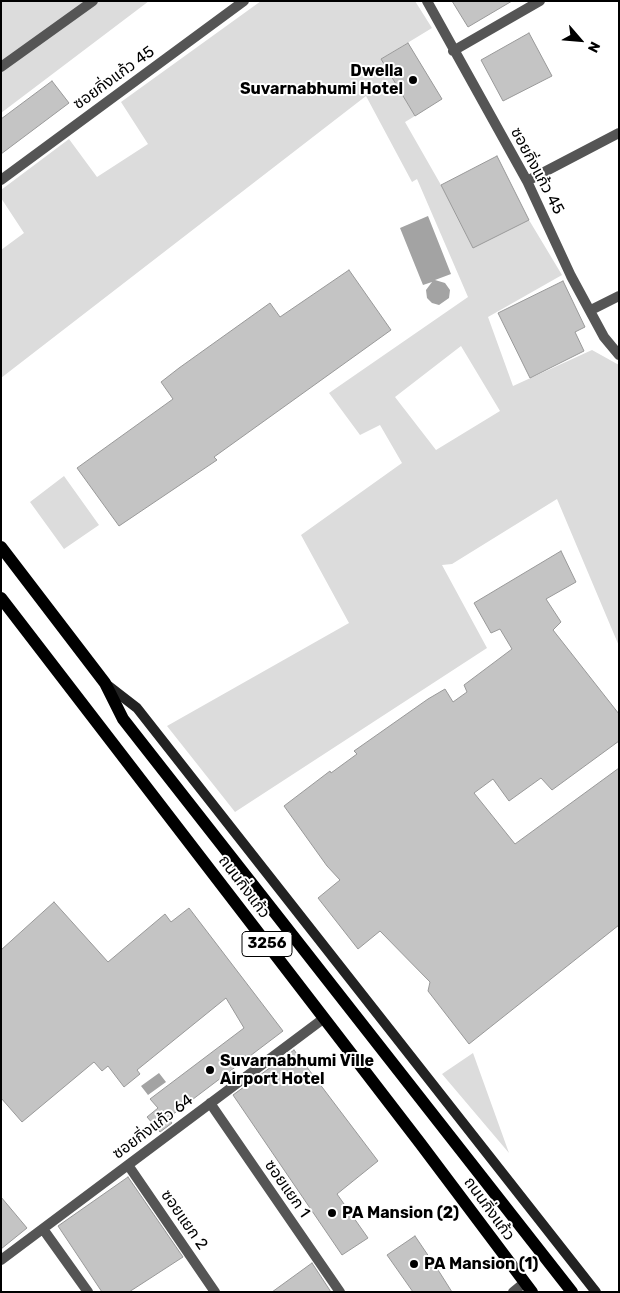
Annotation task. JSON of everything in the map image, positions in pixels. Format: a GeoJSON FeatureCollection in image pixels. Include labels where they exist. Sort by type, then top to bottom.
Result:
{"type":"FeatureCollection","features":[{"type":"Feature","properties":{"kind":"main road","name":"ถนนกิ่งแก้ว"},"geometry":{"type":"LineString","coordinates":[[1,547],[105,683],[123,719],[469,1163],[572,1292]]}},
{"type":"Feature","properties":{"kind":"main road","name":"ถนนกิ่งแก้ว"},"geometry":{"type":"LineString","coordinates":[[1,598],[191,842],[323,1019],[420,1143],[528,1287]]}},
{"type":"Feature","properties":{"kind":"main road","name":"ถนนกิ่งแก้ว"},"geometry":{"type":"LineString","coordinates":[[105,683],[137,708],[596,1292]]}},
{"type":"Feature","properties":{"kind":"street"},"geometry":{"type":"LineString","coordinates":[[1,67],[93,1]]}},
{"type":"Feature","properties":{"kind":"street","name":"ซอยกิ่งแก้ว 45"},"geometry":{"type":"LineString","coordinates":[[1,180],[244,1]]}},
{"type":"Feature","properties":{"kind":"street","name":"ซอยกิ่งแก้ว 45"},"geometry":{"type":"LineString","coordinates":[[427,1],[527,181],[571,276],[604,337],[619,355]]}},
{"type":"Feature","properties":{"kind":"street"},"geometry":{"type":"LineString","coordinates":[[454,50],[540,1]]}},
{"type":"Feature","properties":{"kind":"street"},"geometry":{"type":"LineString","coordinates":[[527,181],[619,133]]}},
{"type":"Feature","properties":{"kind":"street"},"geometry":{"type":"LineString","coordinates":[[591,310],[619,296]]}},
{"type":"Feature","properties":{"kind":"street","name":"ซอยกิ่งแก้ว 64"},"geometry":{"type":"LineString","coordinates":[[1,1260],[323,1019]]}},
{"type":"Feature","properties":{"kind":"street","name":"ซอยแยก 1"},"geometry":{"type":"LineString","coordinates":[[210,1103],[340,1292]]}},
{"type":"Feature","properties":{"kind":"street","name":"ซอยแยก 2"},"geometry":{"type":"LineString","coordinates":[[128,1164],[215,1292]]}},
{"type":"Feature","properties":{"kind":"street"},"geometry":{"type":"LineString","coordinates":[[44,1229],[88,1292]]}},
{"type":"Feature","properties":{"kind":"street"},"geometry":{"type":"LineString","coordinates":[[513,1292],[528,1287]]}},
{"type":"Feature","properties":{"kind":"shaded area"},"geometry":{"type":"Polygon","coordinates":[[[1,1],[149,1],[1,113],[1,1]]]}},
{"type":"Feature","properties":{"kind":"shaded area"},"geometry":{"type":"Polygon","coordinates":[[[261,1],[415,1],[432,28],[381,59],[415,116],[405,122],[441,185],[473,248],[529,220],[562,275],[488,317],[513,386],[592,350],[619,365],[619,646],[557,499],[452,564],[442,565],[487,648],[235,812],[167,726],[349,623],[301,535],[402,463],[380,425],[360,435],[329,393],[468,297],[417,179],[412,182],[366,96],[1,378],[1,250],[24,233],[1,198],[1,190],[69,139],[97,177],[148,144],[121,102],[261,1]],[[461,346],[395,397],[436,450],[500,411],[461,346]]]}},
{"type":"Feature","properties":{"kind":"shaded area"},"geometry":{"type":"Polygon","coordinates":[[[428,216],[451,274],[435,280],[445,283],[450,290],[449,298],[439,305],[432,303],[427,298],[426,290],[432,282],[423,285],[400,228],[428,216]]]}},
{"type":"Feature","properties":{"kind":"shaded area"},"geometry":{"type":"Polygon","coordinates":[[[64,476],[99,525],[64,549],[30,502],[64,476]]]}},
{"type":"Feature","properties":{"kind":"shaded area"},"geometry":{"type":"Polygon","coordinates":[[[473,1053],[509,1153],[442,1074],[473,1053]]]}},
{"type":"Feature","properties":{"kind":"shaded area"},"geometry":{"type":"Polygon","coordinates":[[[159,1073],[166,1082],[148,1095],[141,1086],[159,1073]]]}},
{"type":"Feature","properties":{"kind":"building"},"geometry":{"type":"Polygon","coordinates":[[[452,1],[512,1],[468,27],[452,1]]]}},
{"type":"Feature","properties":{"kind":"building"},"geometry":{"type":"Polygon","coordinates":[[[529,33],[552,76],[503,101],[481,60],[529,33]]]}},
{"type":"Feature","properties":{"kind":"building"},"geometry":{"type":"Polygon","coordinates":[[[408,43],[442,99],[415,116],[381,59],[408,43]]]}},
{"type":"Feature","properties":{"kind":"building"},"geometry":{"type":"Polygon","coordinates":[[[52,81],[69,103],[1,154],[1,119],[52,81]]]}},
{"type":"Feature","properties":{"kind":"building"},"geometry":{"type":"Polygon","coordinates":[[[497,156],[529,220],[473,248],[441,185],[497,156]]]}},
{"type":"Feature","properties":{"kind":"building"},"geometry":{"type":"Polygon","coordinates":[[[349,270],[391,330],[214,457],[217,460],[119,526],[77,468],[173,399],[161,382],[179,368],[270,303],[280,317],[349,270]]]}},
{"type":"Feature","properties":{"kind":"building"},"geometry":{"type":"Polygon","coordinates":[[[563,281],[585,327],[575,332],[584,351],[530,378],[498,313],[563,281]]]}},
{"type":"Feature","properties":{"kind":"building"},"geometry":{"type":"Polygon","coordinates":[[[561,551],[576,582],[546,599],[561,622],[553,630],[619,714],[619,741],[552,790],[541,778],[509,801],[493,779],[474,793],[515,844],[619,768],[619,925],[469,1044],[428,991],[430,982],[380,931],[358,949],[318,898],[340,880],[327,866],[284,806],[330,771],[331,773],[357,754],[354,751],[428,699],[445,689],[453,702],[467,692],[464,685],[512,649],[500,629],[491,633],[474,603],[561,551]]]}},
{"type":"Feature","properties":{"kind":"building"},"geometry":{"type":"Polygon","coordinates":[[[54,902],[108,962],[165,914],[171,922],[189,908],[283,1031],[168,1118],[172,1123],[160,1132],[147,1117],[158,1108],[150,1099],[244,1028],[226,998],[137,1070],[140,1074],[124,1087],[108,1066],[102,1071],[94,1062],[22,1122],[1,1098],[1,950],[54,902]]]}},
{"type":"Feature","properties":{"kind":"building"},"geometry":{"type":"Polygon","coordinates":[[[294,1050],[378,1161],[337,1194],[368,1238],[342,1255],[233,1095],[294,1050]]]}},
{"type":"Feature","properties":{"kind":"building"},"geometry":{"type":"Polygon","coordinates":[[[128,1177],[183,1257],[129,1292],[102,1292],[58,1226],[128,1177]]]}},
{"type":"Feature","properties":{"kind":"building"},"geometry":{"type":"Polygon","coordinates":[[[1,1197],[27,1228],[1,1249],[1,1197]]]}},
{"type":"Feature","properties":{"kind":"building","name":"PA Mansion (1)"},"geometry":{"type":"Polygon","coordinates":[[[415,1236],[452,1292],[413,1292],[387,1255],[415,1236]]]}},
{"type":"Feature","properties":{"kind":"building"},"geometry":{"type":"Polygon","coordinates":[[[312,1263],[331,1292],[272,1292],[312,1263]]]}},
{"type":"Feature","properties":{"kind":"place","name":"Dwella Suvarnabhumi Hotel"},"geometry":{"type":"Point","coordinates":[413,80]}},
{"type":"Feature","properties":{"kind":"place","name":"Suvarnabhumi Ville Airport Hotel"},"geometry":{"type":"Point","coordinates":[210,1070]}},
{"type":"Feature","properties":{"kind":"place","name":"PA Mansion (2)"},"geometry":{"type":"Point","coordinates":[332,1213]}},
{"type":"Feature","properties":{"kind":"place","name":"PA Mansion (1)"},"geometry":{"type":"Point","coordinates":[414,1264]}}]}
